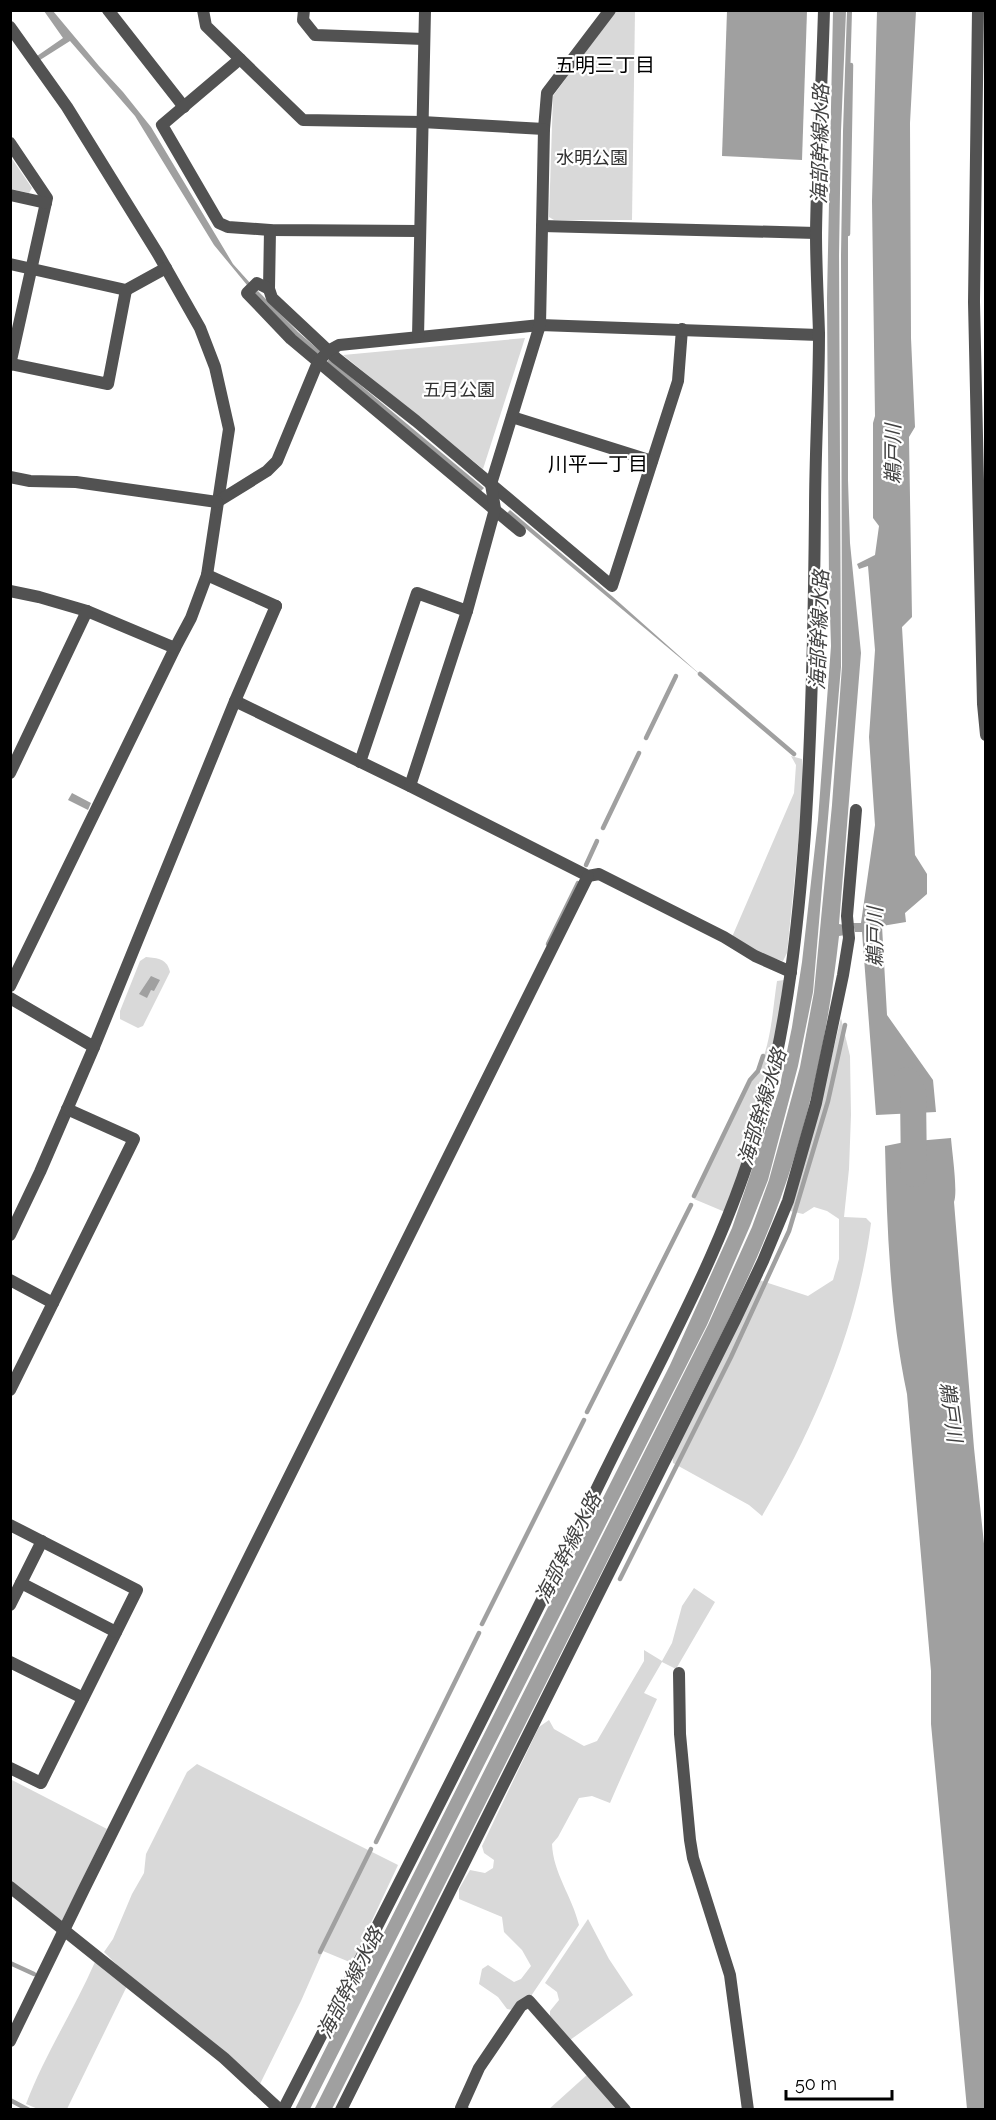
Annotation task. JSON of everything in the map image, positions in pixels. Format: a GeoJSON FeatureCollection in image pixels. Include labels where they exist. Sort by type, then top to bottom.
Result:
{"type":"FeatureCollection","features":[{"type":"Feature","properties":{"kind":"street"},"geometry":{"type":"LineString","coordinates":[[108,10],[184,107]]}},
{"type":"Feature","properties":{"kind":"street"},"geometry":{"type":"LineString","coordinates":[[203,10],[206,26],[303,120],[422,122],[544,129]]}},
{"type":"Feature","properties":{"kind":"street"},"geometry":{"type":"LineString","coordinates":[[304,10],[303,21],[315,34],[424,39]]}},
{"type":"Feature","properties":{"kind":"street"},"geometry":{"type":"LineString","coordinates":[[418,337],[425,10]]}},
{"type":"Feature","properties":{"kind":"street"},"geometry":{"type":"LineString","coordinates":[[410,786],[467,611],[495,509],[491,484],[540,325],[544,129],[547,93],[610,10]]}},
{"type":"Feature","properties":{"kind":"street"},"geometry":{"type":"LineString","coordinates":[[10,1887],[224,2058],[281,2109],[514,1659],[697,1290],[729,1218],[746,1172],[765,1107],[783,1027],[799,910],[811,747],[814,649],[819,335],[816,234],[824,10]]}},
{"type":"Feature","properties":{"kind":"street"},"geometry":{"type":"LineString","coordinates":[[978,10],[974,302],[983,704],[986,735]]}},
{"type":"Feature","properties":{"kind":"street"},"geometry":{"type":"LineString","coordinates":[[10,27],[67,107],[166,268],[200,328],[215,368],[229,429],[207,575],[191,618],[10,986]]}},
{"type":"Feature","properties":{"kind":"street"},"geometry":{"type":"LineString","coordinates":[[240,59],[162,125],[219,223],[228,227],[270,230],[420,231]]}},
{"type":"Feature","properties":{"kind":"street"},"geometry":{"type":"LineString","coordinates":[[10,143],[47,198],[11,364],[108,384],[126,290]]}},
{"type":"Feature","properties":{"kind":"street"},"geometry":{"type":"LineString","coordinates":[[10,195],[46,202]]}},
{"type":"Feature","properties":{"kind":"street"},"geometry":{"type":"LineString","coordinates":[[542,226],[816,234]]}},
{"type":"Feature","properties":{"kind":"street"},"geometry":{"type":"LineString","coordinates":[[270,230],[269,289],[272,298],[323,356],[520,531]]}},
{"type":"Feature","properties":{"kind":"street"},"geometry":{"type":"LineString","coordinates":[[10,264],[126,290],[166,268]]}},
{"type":"Feature","properties":{"kind":"street"},"geometry":{"type":"LineString","coordinates":[[269,289],[257,283],[247,293],[291,339],[323,356],[491,484],[612,585],[678,381],[682,330]]}},
{"type":"Feature","properties":{"kind":"street"},"geometry":{"type":"LineString","coordinates":[[10,477],[30,481],[76,482],[217,502],[267,471],[277,461],[323,356],[339,345],[540,325],[819,335]]}},
{"type":"Feature","properties":{"kind":"street"},"geometry":{"type":"LineString","coordinates":[[512,417],[652,461]]}},
{"type":"Feature","properties":{"kind":"street"},"geometry":{"type":"LineString","coordinates":[[10,1235],[94,1047],[276,606],[207,575]]}},
{"type":"Feature","properties":{"kind":"street"},"geometry":{"type":"LineString","coordinates":[[10,591],[87,611],[175,648]]}},
{"type":"Feature","properties":{"kind":"street"},"geometry":{"type":"LineString","coordinates":[[360,762],[417,593],[467,611]]}},
{"type":"Feature","properties":{"kind":"street"},"geometry":{"type":"LineString","coordinates":[[11,770],[87,611]]}},
{"type":"Feature","properties":{"kind":"street"},"geometry":{"type":"LineString","coordinates":[[235,701],[588,876],[599,874],[724,937],[755,957],[791,972]]}},
{"type":"Feature","properties":{"kind":"street"},"geometry":{"type":"LineString","coordinates":[[341,2109],[735,1320],[788,1200],[816,1103],[843,975],[849,938],[847,916],[856,810]]}},
{"type":"Feature","properties":{"kind":"street"},"geometry":{"type":"LineString","coordinates":[[10,2041],[588,876]]}},
{"type":"Feature","properties":{"kind":"street"},"geometry":{"type":"LineString","coordinates":[[10,998],[94,1047]]}},
{"type":"Feature","properties":{"kind":"street"},"geometry":{"type":"LineString","coordinates":[[10,1390],[134,1139],[67,1109]]}},
{"type":"Feature","properties":{"kind":"street"},"geometry":{"type":"LineString","coordinates":[[10,1280],[53,1303]]}},
{"type":"Feature","properties":{"kind":"street"},"geometry":{"type":"LineString","coordinates":[[10,1525],[137,1590],[40,1783],[10,1768]]}},
{"type":"Feature","properties":{"kind":"street"},"geometry":{"type":"LineString","coordinates":[[10,1605],[42,1541]]}},
{"type":"Feature","properties":{"kind":"street"},"geometry":{"type":"LineString","coordinates":[[21,1583],[116,1632]]}},
{"type":"Feature","properties":{"kind":"street"},"geometry":{"type":"LineString","coordinates":[[10,1662],[83,1698]]}},
{"type":"Feature","properties":{"kind":"street"},"geometry":{"type":"LineString","coordinates":[[679,1673],[680,1734],[690,1840],[693,1858],[730,1976],[748,2109]]}},
{"type":"Feature","properties":{"kind":"street"},"geometry":{"type":"LineString","coordinates":[[463,2109],[461,2108],[479,2068],[521,2006],[530,2001],[625,2109]]}},
{"type":"Feature","properties":{"kind":"green space","name":"水明公園"},"geometry":{"type":"Polygon","coordinates":[[[615,11],[635,11],[632,220],[554,220],[549,217],[553,96],[615,11]]]}},
{"type":"Feature","properties":{"kind":"green space"},"geometry":{"type":"Polygon","coordinates":[[[10,156],[32,188],[29,193],[11,189],[10,156]]]}},
{"type":"Feature","properties":{"kind":"green space","name":"五月公園"},"geometry":{"type":"Polygon","coordinates":[[[525,338],[483,469],[343,355],[525,338]]]}},
{"type":"Feature","properties":{"kind":"green space"},"geometry":{"type":"Polygon","coordinates":[[[791,756],[802,759],[803,795],[787,953],[783,961],[756,953],[732,937],[794,793],[796,765],[791,756]]]}},
{"type":"Feature","properties":{"kind":"green space"},"geometry":{"type":"Polygon","coordinates":[[[146,957],[161,960],[167,964],[170,972],[143,1026],[138,1028],[120,1019],[120,1011],[140,961],[146,957]]]}},
{"type":"Feature","properties":{"kind":"green space"},"geometry":{"type":"Polygon","coordinates":[[[784,980],[775,1041],[752,1133],[725,1212],[694,1199],[763,1058],[770,1033],[777,981],[784,980]]]}},
{"type":"Feature","properties":{"kind":"green space"},"geometry":{"type":"Polygon","coordinates":[[[841,1018],[850,1056],[851,1115],[844,1217],[866,1218],[871,1223],[865,1262],[845,1338],[831,1375],[800,1447],[762,1516],[749,1505],[673,1463],[672,1454],[759,1280],[808,1296],[833,1280],[839,1259],[839,1219],[827,1211],[814,1207],[803,1214],[790,1211],[841,1018]]]}},
{"type":"Feature","properties":{"kind":"green space"},"geometry":{"type":"Polygon","coordinates":[[[694,1588],[715,1602],[676,1669],[662,1662],[644,1693],[657,1699],[610,1803],[592,1796],[579,1798],[552,1844],[559,1875],[579,1925],[529,1999],[513,2010],[507,2009],[498,1997],[479,1984],[482,1969],[488,1965],[514,1982],[521,1979],[531,1966],[522,1950],[504,1932],[502,1917],[459,1899],[459,1889],[470,1870],[485,1873],[493,1868],[494,1860],[484,1853],[482,1846],[539,1727],[549,1720],[554,1729],[584,1746],[597,1741],[644,1661],[644,1650],[662,1661],[672,1643],[682,1606],[694,1588]]]}},
{"type":"Feature","properties":{"kind":"green space"},"geometry":{"type":"Polygon","coordinates":[[[197,1764],[398,1865],[352,1963],[323,1951],[259,2086],[124,1972],[104,1952],[113,1939],[132,1894],[144,1873],[146,1854],[187,1772],[197,1764]]]}},
{"type":"Feature","properties":{"kind":"green space"},"geometry":{"type":"Polygon","coordinates":[[[10,1779],[107,1829],[62,1921],[11,1881],[10,1779]]]}},
{"type":"Feature","properties":{"kind":"green space"},"geometry":{"type":"Polygon","coordinates":[[[588,1919],[609,1959],[633,1995],[570,2040],[550,2022],[550,2011],[559,2000],[557,1992],[545,1983],[588,1919]]]}},
{"type":"Feature","properties":{"kind":"green space"},"geometry":{"type":"Polygon","coordinates":[[[95,1962],[127,1986],[67,2109],[38,2109],[26,2104],[42,2067],[95,1962]]]}},
{"type":"Feature","properties":{"kind":"green space"},"geometry":{"type":"Polygon","coordinates":[[[588,2074],[620,2110],[548,2110],[588,2074]]]}},
{"type":"Feature","properties":{"kind":"water"},"geometry":{"type":"Polygon","coordinates":[[[44,11],[53,11],[151,127],[233,264],[250,283],[247,285],[214,245],[135,116],[70,41],[40,60],[37,56],[63,38],[44,11]]]}},
{"type":"Feature","properties":{"kind":"water"},"geometry":{"type":"Polygon","coordinates":[[[727,11],[807,11],[802,160],[722,156],[727,11]]]}},
{"type":"Feature","properties":{"kind":"water"},"geometry":{"type":"Polygon","coordinates":[[[833,11],[846,11],[839,255],[841,667],[813,992],[798,1066],[768,1180],[707,1325],[310,2109],[295,2109],[670,1365],[732,1228],[779,1090],[802,962],[818,820],[831,646],[827,298],[833,11]]]}},
{"type":"Feature","properties":{"kind":"water"},"geometry":{"type":"Polygon","coordinates":[[[847,11],[852,11],[848,151],[848,480],[850,543],[861,653],[839,924],[844,925],[845,935],[839,936],[830,1003],[810,1103],[780,1200],[729,1319],[332,2109],[314,2110],[708,1325],[752,1227],[769,1180],[800,1067],[814,992],[832,805],[842,666],[841,255],[847,11]]]}},
{"type":"Feature","properties":{"kind":"water"},"geometry":{"type":"Polygon","coordinates":[[[877,11],[916,11],[910,123],[911,338],[915,427],[909,437],[912,617],[902,627],[915,855],[927,874],[927,894],[905,913],[906,922],[882,926],[887,1015],[933,1080],[936,1112],[876,1115],[862,932],[855,932],[853,923],[861,923],[875,825],[869,737],[875,650],[868,566],[859,569],[857,564],[875,555],[879,526],[873,518],[873,423],[875,416],[872,201],[877,11]]]}},
{"type":"Feature","properties":{"kind":"water"},"geometry":{"type":"Polygon","coordinates":[[[258,291],[320,351],[317,354],[295,335],[255,293],[258,291]]]}},
{"type":"Feature","properties":{"kind":"water"},"geometry":{"type":"Polygon","coordinates":[[[329,359],[484,488],[481,491],[327,362],[329,359]]]}},
{"type":"Feature","properties":{"kind":"water"},"geometry":{"type":"Polygon","coordinates":[[[510,510],[613,597],[703,677],[507,513],[510,510]]]}},
{"type":"Feature","properties":{"kind":"water"},"geometry":{"type":"Polygon","coordinates":[[[72,793],[91,803],[88,810],[68,800],[72,793]]]}},
{"type":"Feature","properties":{"kind":"water"},"geometry":{"type":"Polygon","coordinates":[[[151,976],[160,980],[147,998],[139,994],[151,976]]]}},
{"type":"Feature","properties":{"kind":"water"},"geometry":{"type":"Polygon","coordinates":[[[951,1138],[974,1448],[986,1563],[985,2110],[967,2109],[931,1724],[931,1671],[907,1394],[893,1302],[887,1208],[885,1146],[951,1138]]]}},
{"type":"Feature","properties":{"kind":"waterway"},"geometry":{"type":"LineString","coordinates":[[848,234],[851,65]]}},
{"type":"Feature","properties":{"kind":"waterway"},"geometry":{"type":"LineString","coordinates":[[700,674],[794,754]]}},
{"type":"Feature","properties":{"kind":"waterway"},"geometry":{"type":"LineString","coordinates":[[646,738],[676,676]]}},
{"type":"Feature","properties":{"kind":"waterway"},"geometry":{"type":"LineString","coordinates":[[603,828],[639,753]]}},
{"type":"Feature","properties":{"kind":"waterway"},"geometry":{"type":"LineString","coordinates":[[586,865],[597,841]]}},
{"type":"Feature","properties":{"kind":"waterway"},"geometry":{"type":"LineString","coordinates":[[548,944],[578,883]]}},
{"type":"Feature","properties":{"kind":"waterway"},"geometry":{"type":"LineString","coordinates":[[620,1579],[731,1357],[789,1231],[828,1101],[845,1025]]}},
{"type":"Feature","properties":{"kind":"waterway","name":"海部幹線水路"},"geometry":{"type":"LineString","coordinates":[[694,1196],[750,1080],[758,1071],[763,1056]]}},
{"type":"Feature","properties":{"kind":"waterway","name":"鵜戸川"},"geometry":{"type":"LineString","coordinates":[[907,1080],[913,1093],[914,1174]]}},
{"type":"Feature","properties":{"kind":"waterway"},"geometry":{"type":"LineString","coordinates":[[587,1412],[691,1205]]}},
{"type":"Feature","properties":{"kind":"waterway"},"geometry":{"type":"LineString","coordinates":[[482,1624],[584,1420]]}},
{"type":"Feature","properties":{"kind":"waterway"},"geometry":{"type":"LineString","coordinates":[[376,1842],[479,1633]]}},
{"type":"Feature","properties":{"kind":"waterway"},"geometry":{"type":"LineString","coordinates":[[320,1952],[371,1849]]}},
{"type":"Feature","properties":{"kind":"waterway"},"geometry":{"type":"LineString","coordinates":[[10,1963],[34,1974]]}},
{"type":"Feature","properties":{"kind":"waterway"},"geometry":{"type":"LineString","coordinates":[[10,2100],[29,2110]]}},
{"type":"Feature","properties":{"kind":"district","name":"五明三丁目"},"geometry":{"type":"Point","coordinates":[605,65]}},
{"type":"Feature","properties":{"kind":"district","name":"川平一丁目"},"geometry":{"type":"Point","coordinates":[598,464]}}]}
